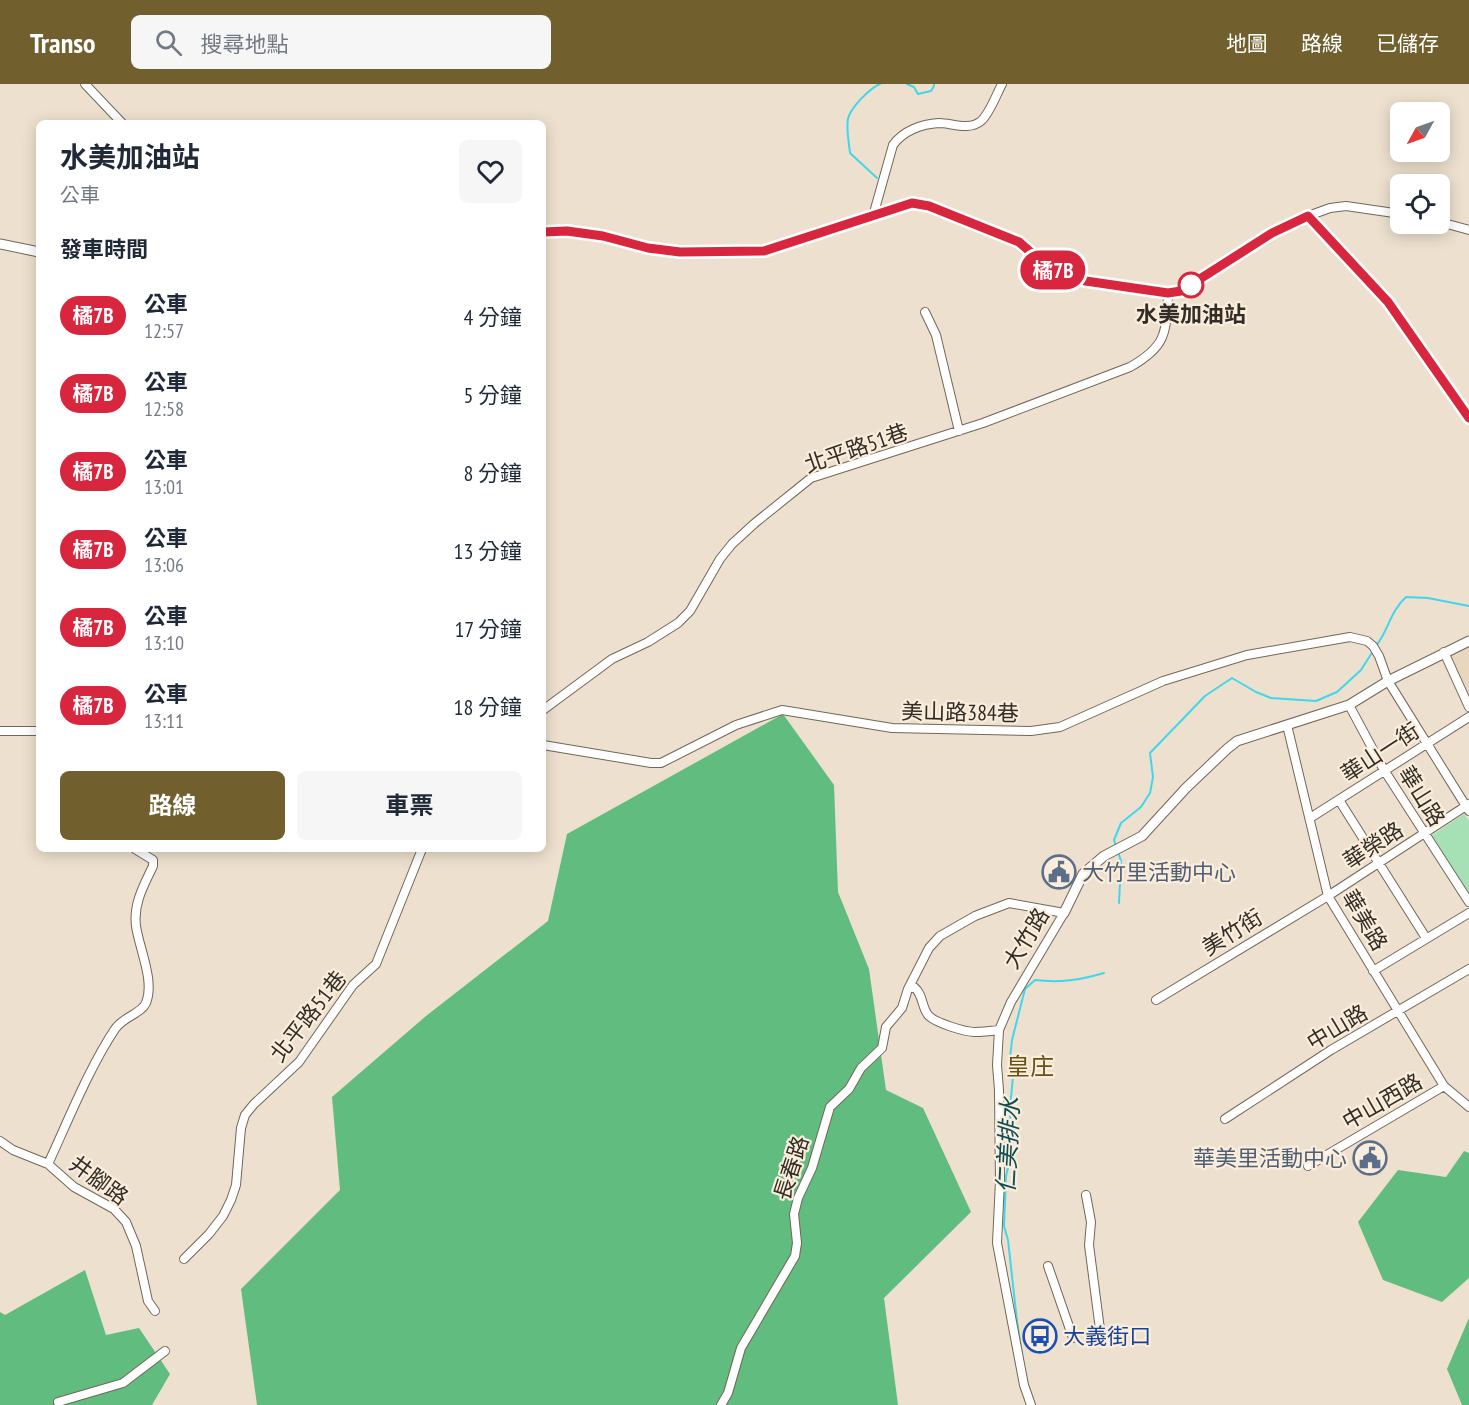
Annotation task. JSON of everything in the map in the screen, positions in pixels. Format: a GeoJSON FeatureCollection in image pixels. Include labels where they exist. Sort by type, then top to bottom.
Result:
{"type":"FeatureCollection","features":[{"type":"Feature","properties":{"kind":"street"},"geometry":{"type":"LineString","coordinates":[[85,84],[120,120]]}},
{"type":"Feature","properties":{"kind":"street"},"geometry":{"type":"LineString","coordinates":[[873,216],[893,145],[900,136],[906,132],[938,123],[971,126],[978,123],[985,117],[1002,84]]}},
{"type":"Feature","properties":{"kind":"street"},"geometry":{"type":"LineString","coordinates":[[546,232],[567,231],[603,236],[648,248],[680,252],[764,251],[912,203],[929,206],[1019,242],[1050,269],[1072,279],[1168,293],[1181,291],[1272,233],[1330,208],[1346,206],[1390,212]]}},
{"type":"Feature","properties":{"kind":"street"},"geometry":{"type":"LineString","coordinates":[[1308,216],[1388,302],[1469,418]]}},
{"type":"Feature","properties":{"kind":"street"},"geometry":{"type":"LineString","coordinates":[[1450,225],[1469,230]]}},
{"type":"Feature","properties":{"kind":"street"},"geometry":{"type":"LineString","coordinates":[[0,244],[36,251]]}},
{"type":"Feature","properties":{"kind":"street","name":"北平路51巷"},"geometry":{"type":"LineString","coordinates":[[546,708],[612,659],[648,642],[678,623],[690,611],[720,559],[732,544],[755,522],[811,478],[959,431],[1130,367],[1145,358],[1164,336],[1168,293]]}},
{"type":"Feature","properties":{"kind":"street"},"geometry":{"type":"LineString","coordinates":[[925,312],[936,334],[959,431]]}},
{"type":"Feature","properties":{"kind":"street","name":"美山路384巷"},"geometry":{"type":"LineString","coordinates":[[546,746],[640,762],[661,763],[736,725],[782,710],[892,728],[1031,731],[1060,727],[1163,681],[1247,655],[1350,637],[1367,641],[1373,646],[1388,681]]}},
{"type":"Feature","properties":{"kind":"street","name":"大竹路"},"geometry":{"type":"LineString","coordinates":[[1031,1405],[1024,1385],[997,1243],[1000,1181],[997,1065],[999,1030],[1011,1002],[1064,913],[1083,874],[1104,856],[1142,836],[1186,788],[1227,749],[1243,739],[1349,705],[1388,681],[1469,641]]}},
{"type":"Feature","properties":{"kind":"street"},"geometry":{"type":"LineString","coordinates":[[1444,652],[1469,707]]}},
{"type":"Feature","properties":{"kind":"street"},"geometry":{"type":"LineString","coordinates":[[1388,681],[1468,807]]}},
{"type":"Feature","properties":{"kind":"street","name":"華山路"},"geometry":{"type":"LineString","coordinates":[[1349,705],[1384,771],[1469,902]]}},
{"type":"Feature","properties":{"kind":"street","name":"華山一街"},"geometry":{"type":"LineString","coordinates":[[1310,818],[1469,717]]}},
{"type":"Feature","properties":{"kind":"street","name":"華美路"},"geometry":{"type":"LineString","coordinates":[[1287,725],[1328,896],[1444,1086],[1469,1108]]}},
{"type":"Feature","properties":{"kind":"street"},"geometry":{"type":"LineString","coordinates":[[0,731],[36,731]]}},
{"type":"Feature","properties":{"kind":"street"},"geometry":{"type":"LineString","coordinates":[[1339,800],[1426,938]]}},
{"type":"Feature","properties":{"kind":"street","name":"華榮路"},"geometry":{"type":"LineString","coordinates":[[1328,896],[1468,807]]}},
{"type":"Feature","properties":{"kind":"street"},"geometry":{"type":"LineString","coordinates":[[48,1164],[90,1075],[115,1029],[129,1014],[139,1011],[146,1002],[148,974],[136,925],[136,904],[153,866],[153,860],[140,852]]}},
{"type":"Feature","properties":{"kind":"street","name":"北平路51巷"},"geometry":{"type":"LineString","coordinates":[[184,1259],[209,1234],[223,1216],[231,1200],[236,1185],[241,1128],[245,1115],[299,1062],[352,985],[376,964],[421,852]]}},
{"type":"Feature","properties":{"kind":"street","name":"美竹街"},"geometry":{"type":"LineString","coordinates":[[1156,1000],[1328,896]]}},
{"type":"Feature","properties":{"kind":"street","name":"長春路"},"geometry":{"type":"LineString","coordinates":[[721,1405],[728,1394],[741,1347],[795,1256],[797,1243],[794,1214],[798,1198],[812,1168],[830,1107],[849,1089],[861,1068],[882,1047],[886,1027],[902,1008],[908,989],[929,948],[940,936],[975,916],[1009,903],[1064,913]]}},
{"type":"Feature","properties":{"kind":"street"},"geometry":{"type":"LineString","coordinates":[[1373,971],[1469,913]]}},
{"type":"Feature","properties":{"kind":"street","name":"中山路"},"geometry":{"type":"LineString","coordinates":[[1225,1119],[1331,1050],[1469,969]]}},
{"type":"Feature","properties":{"kind":"street"},"geometry":{"type":"LineString","coordinates":[[908,989],[914,987],[920,992],[929,1016],[939,1022],[972,1032],[999,1030]]}},
{"type":"Feature","properties":{"kind":"street","name":"中山西路"},"geometry":{"type":"LineString","coordinates":[[1308,1166],[1444,1086]]}},
{"type":"Feature","properties":{"kind":"street","name":"井腳路"},"geometry":{"type":"LineString","coordinates":[[0,1141],[13,1150],[48,1164],[74,1187],[114,1209],[126,1222],[136,1246],[148,1301],[155,1311]]}},
{"type":"Feature","properties":{"kind":"street"},"geometry":{"type":"LineString","coordinates":[[1086,1195],[1091,1222],[1090,1257],[1101,1337]]}},
{"type":"Feature","properties":{"kind":"street"},"geometry":{"type":"LineString","coordinates":[[1048,1266],[1073,1338]]}},
{"type":"Feature","properties":{"kind":"street"},"geometry":{"type":"LineString","coordinates":[[58,1402],[123,1383],[165,1351]]}},
{"type":"Feature","properties":{"kind":"shaded area"},"geometry":{"type":"Polygon","coordinates":[[[1469,647],[1469,696],[1450,656],[1469,647]]]}},
{"type":"Feature","properties":{"kind":"green space"},"geometry":{"type":"Polygon","coordinates":[[[783,714],[834,785],[838,892],[869,969],[886,1090],[923,1108],[971,1212],[884,1298],[898,1405],[257,1405],[241,1289],[340,1190],[332,1097],[426,1016],[548,921],[567,834],[783,714]]]}},
{"type":"Feature","properties":{"kind":"green space"},"geometry":{"type":"Polygon","coordinates":[[[1464,814],[1469,821],[1469,894],[1431,836],[1464,814]]]}},
{"type":"Feature","properties":{"kind":"green space"},"geometry":{"type":"Polygon","coordinates":[[[1464,1151],[1469,1153],[1469,1278],[1442,1302],[1383,1280],[1358,1222],[1398,1170],[1446,1177],[1464,1151]]]}},
{"type":"Feature","properties":{"kind":"green space"},"geometry":{"type":"Polygon","coordinates":[[[85,1270],[106,1335],[139,1328],[170,1374],[152,1405],[0,1405],[0,1312],[5,1315],[85,1270]]]}},
{"type":"Feature","properties":{"kind":"green space"},"geometry":{"type":"Polygon","coordinates":[[[1469,1318],[1469,1405],[1462,1405],[1447,1369],[1469,1318]]]}},
{"type":"Feature","properties":{"kind":"waterway"},"geometry":{"type":"LineString","coordinates":[[877,178],[850,153],[847,127],[848,119],[856,104],[880,84]]}},
{"type":"Feature","properties":{"kind":"waterway"},"geometry":{"type":"LineString","coordinates":[[907,84],[914,87],[918,94],[931,91],[934,84]]}},
{"type":"Feature","properties":{"kind":"waterway","name":"仁美排水"},"geometry":{"type":"LineString","coordinates":[[1376,646],[1396,609],[1406,597],[1428,598],[1469,606]]}},
{"type":"Feature","properties":{"kind":"waterway","name":"仁美排水"},"geometry":{"type":"LineString","coordinates":[[1116,847],[1114,840],[1121,823],[1141,807],[1150,793],[1153,777],[1150,753],[1205,696],[1232,678],[1271,698],[1316,701],[1337,692],[1361,670],[1373,651]]}},
{"type":"Feature","properties":{"kind":"waterway","name":"仁美排水"},"geometry":{"type":"LineString","coordinates":[[1118,852],[1121,861],[1119,903]]}},
{"type":"Feature","properties":{"kind":"waterway","name":"仁美排水"},"geometry":{"type":"LineString","coordinates":[[1022,1355],[1008,1240],[1004,1226],[1006,1176],[1011,1155],[1010,1107],[1013,1077],[1010,1058],[1012,1040],[1025,989],[1035,980],[1070,980],[1104,973]]}},
{"type":"Feature","properties":{"kind":"bus line","name":"橘7B"},"geometry":{"type":"LineString","coordinates":[[546,232],[567,231],[603,236],[648,248],[680,252],[764,251],[912,203],[929,206],[1001,233],[1019,242],[1050,269],[1072,279],[1168,293],[1181,291],[1272,233],[1308,216],[1388,302],[1469,418]]}},
{"type":"Feature","properties":{"kind":"place","name":"水美加油站"},"geometry":{"type":"Point","coordinates":[1191,285]}},
{"type":"Feature","properties":{"kind":"place","name":"大竹里活動中心"},"geometry":{"type":"Point","coordinates":[1059,872]}},
{"type":"Feature","properties":{"kind":"place","name":"華美里活動中心"},"geometry":{"type":"Point","coordinates":[1370,1158]}},
{"type":"Feature","properties":{"kind":"place","name":"大義街口"},"geometry":{"type":"Point","coordinates":[1040,1336]}},
{"type":"Feature","properties":{"kind":"district","name":"皇庄"},"geometry":{"type":"Point","coordinates":[1030,1066]}}]}
